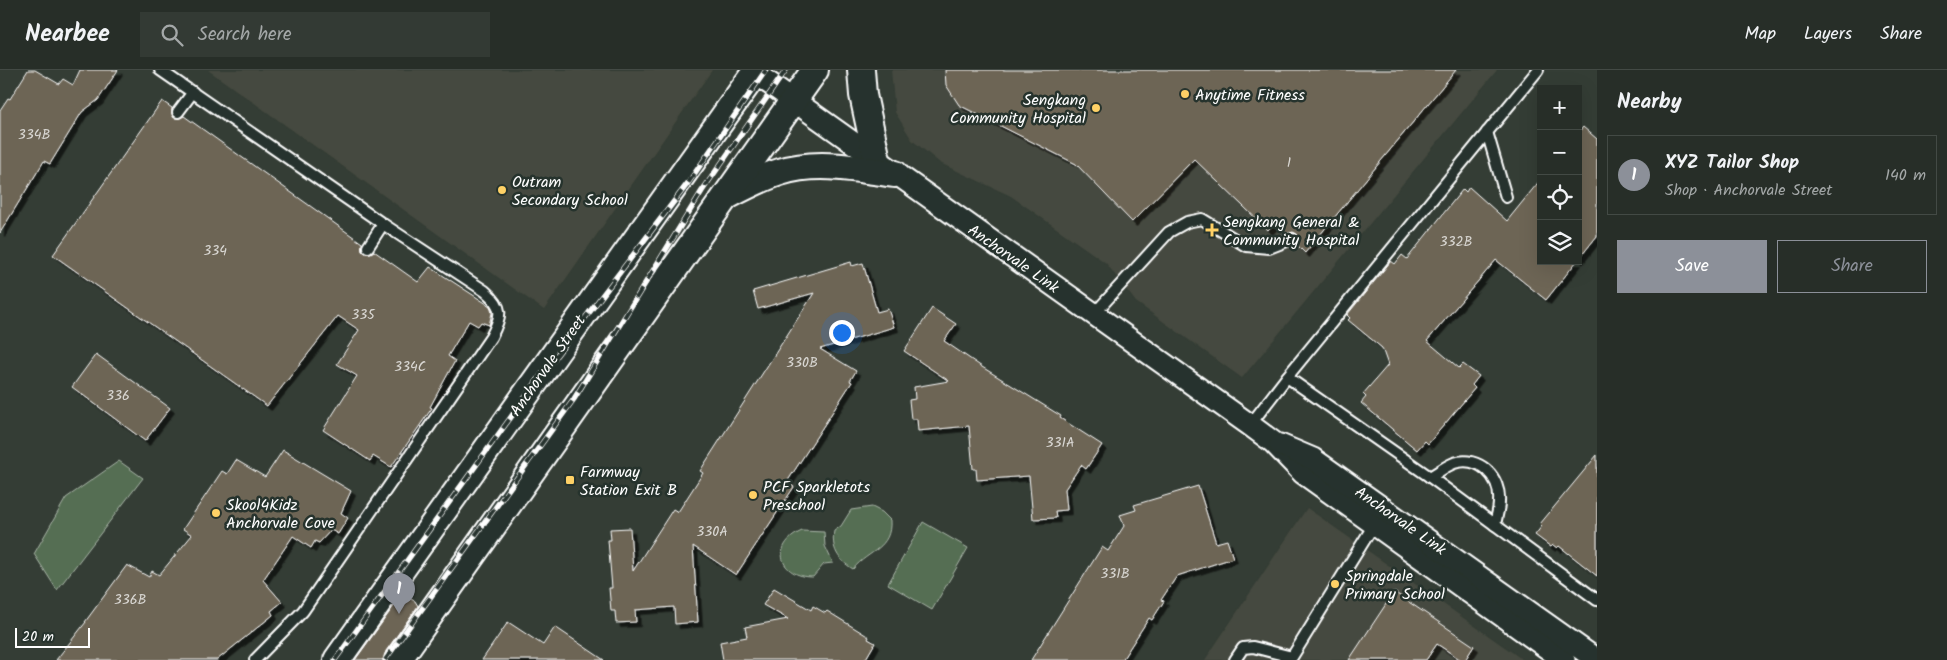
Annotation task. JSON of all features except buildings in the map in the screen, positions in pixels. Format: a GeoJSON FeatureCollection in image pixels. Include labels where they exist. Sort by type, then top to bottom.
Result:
{"type":"FeatureCollection","features":[{"type":"Feature","properties":{"kind":"street"},"geometry":{"type":"LineString","coordinates":[[398,660],[815,70]]}},
{"type":"Feature","properties":{"kind":"street"},"geometry":{"type":"LineString","coordinates":[[724,197],[774,174],[803,167],[886,167],[862,95],[861,70]]}},
{"type":"Feature","properties":{"kind":"street","name":"Anchorvale Link"},"geometry":{"type":"LineString","coordinates":[[756,72],[1093,315],[1250,425],[1273,442],[1302,472],[1564,660]]}},
{"type":"Feature","properties":{"kind":"street","name":"Anchorvale Street"},"geometry":{"type":"LineString","coordinates":[[336,660],[756,72]]}},
{"type":"Feature","properties":{"kind":"street","name":"Anchorvale Link"},"geometry":{"type":"LineString","coordinates":[[1273,442],[1313,458],[1597,660]]}},
{"type":"Feature","properties":{"kind":"lane"},"geometry":{"type":"LineString","coordinates":[[160,70],[383,224],[485,291],[497,300],[500,312],[492,337],[302,611],[255,660]]}},
{"type":"Feature","properties":{"kind":"lane"},"geometry":{"type":"LineString","coordinates":[[1250,425],[1287,377],[1538,70]]}},
{"type":"Feature","properties":{"kind":"lane"},"geometry":{"type":"LineString","coordinates":[[178,112],[193,92]]}},
{"type":"Feature","properties":{"kind":"lane"},"geometry":{"type":"LineString","coordinates":[[1487,132],[1506,196]]}},
{"type":"Feature","properties":{"kind":"lane"},"geometry":{"type":"LineString","coordinates":[[1093,315],[1169,232],[1187,222],[1202,219],[1246,246],[1269,248],[1292,239]]}},
{"type":"Feature","properties":{"kind":"lane"},"geometry":{"type":"LineString","coordinates":[[368,247],[383,224]]}},
{"type":"Feature","properties":{"kind":"lane"},"geometry":{"type":"LineString","coordinates":[[1287,377],[1430,477],[1597,600]]}},
{"type":"Feature","properties":{"kind":"lane"},"geometry":{"type":"LineString","coordinates":[[1430,477],[1454,463],[1471,462],[1482,465],[1496,480],[1499,501],[1495,526]]}},
{"type":"Feature","properties":{"kind":"lane"},"geometry":{"type":"LineString","coordinates":[[1235,660],[1243,648],[1253,648],[1292,657],[1375,523]]}},
{"type":"Feature","properties":{"kind":"shaded area","name":"Outram Secondary School"},"geometry":{"type":"Polygon","coordinates":[[[208,70],[712,70],[544,310],[208,70]]]}},
{"type":"Feature","properties":{"kind":"shaded area","name":"Sengkang General & Community Hospital"},"geometry":{"type":"Polygon","coordinates":[[[891,70],[1497,70],[1242,378],[1136,302],[1106,263],[1011,196],[940,163],[912,140],[895,112],[891,70]]]}},
{"type":"Feature","properties":{"kind":"shaded area","name":"Springdale Primary School"},"geometry":{"type":"Polygon","coordinates":[[[1307,508],[1523,660],[1205,660],[1307,508]]]}},
{"type":"Feature","properties":{"kind":"green space"},"geometry":{"type":"Polygon","coordinates":[[[119,461],[143,478],[57,590],[34,554],[66,498],[119,461]]]}},
{"type":"Feature","properties":{"kind":"green space"},"geometry":{"type":"Polygon","coordinates":[[[872,507],[882,512],[890,520],[890,530],[883,543],[853,569],[843,562],[837,553],[833,537],[834,531],[841,526],[851,510],[872,507]]]}},
{"type":"Feature","properties":{"kind":"green space"},"geometry":{"type":"Polygon","coordinates":[[[923,522],[968,548],[932,610],[888,584],[923,522]]]}},
{"type":"Feature","properties":{"kind":"green space"},"geometry":{"type":"Polygon","coordinates":[[[802,531],[824,532],[825,546],[833,563],[824,564],[813,577],[801,576],[792,572],[786,566],[783,559],[782,552],[785,544],[802,531]]]}},
{"type":"Feature","properties":{"kind":"railway"},"geometry":{"type":"LineString","coordinates":[[335,660],[540,377],[688,183],[766,70]]}},
{"type":"Feature","properties":{"kind":"railway"},"geometry":{"type":"LineString","coordinates":[[385,660],[574,399],[702,191],[786,70]]}},
{"type":"Feature","properties":{"kind":"place","name":"Anytime Fitness"},"geometry":{"type":"Point","coordinates":[1185,94]}},
{"type":"Feature","properties":{"kind":"place","name":"Sengkang Community Hospital"},"geometry":{"type":"Point","coordinates":[1096,108]}},
{"type":"Feature","properties":{"kind":"place","name":"Outram Secondary School"},"geometry":{"type":"Point","coordinates":[502,190]}},
{"type":"Feature","properties":{"kind":"place","name":"Sengkang General & Community Hospital"},"geometry":{"type":"Point","coordinates":[1212,230]}},
{"type":"Feature","properties":{"kind":"place","name":"Farmway Station Exit B"},"geometry":{"type":"Point","coordinates":[570,480]}},
{"type":"Feature","properties":{"kind":"place","name":"PCF Sparkletots Preschool"},"geometry":{"type":"Point","coordinates":[753,495]}},
{"type":"Feature","properties":{"kind":"place","name":"Skool4Kidz Anchorvale Cove"},"geometry":{"type":"Point","coordinates":[216,513]}},
{"type":"Feature","properties":{"kind":"place","name":"Springdale Primary School"},"geometry":{"type":"Point","coordinates":[1335,584]}},
{"type":"Feature","properties":{"kind":"place","name":"XYZ Tailor Shop"},"geometry":{"type":"Point","coordinates":[399,614]}}]}
